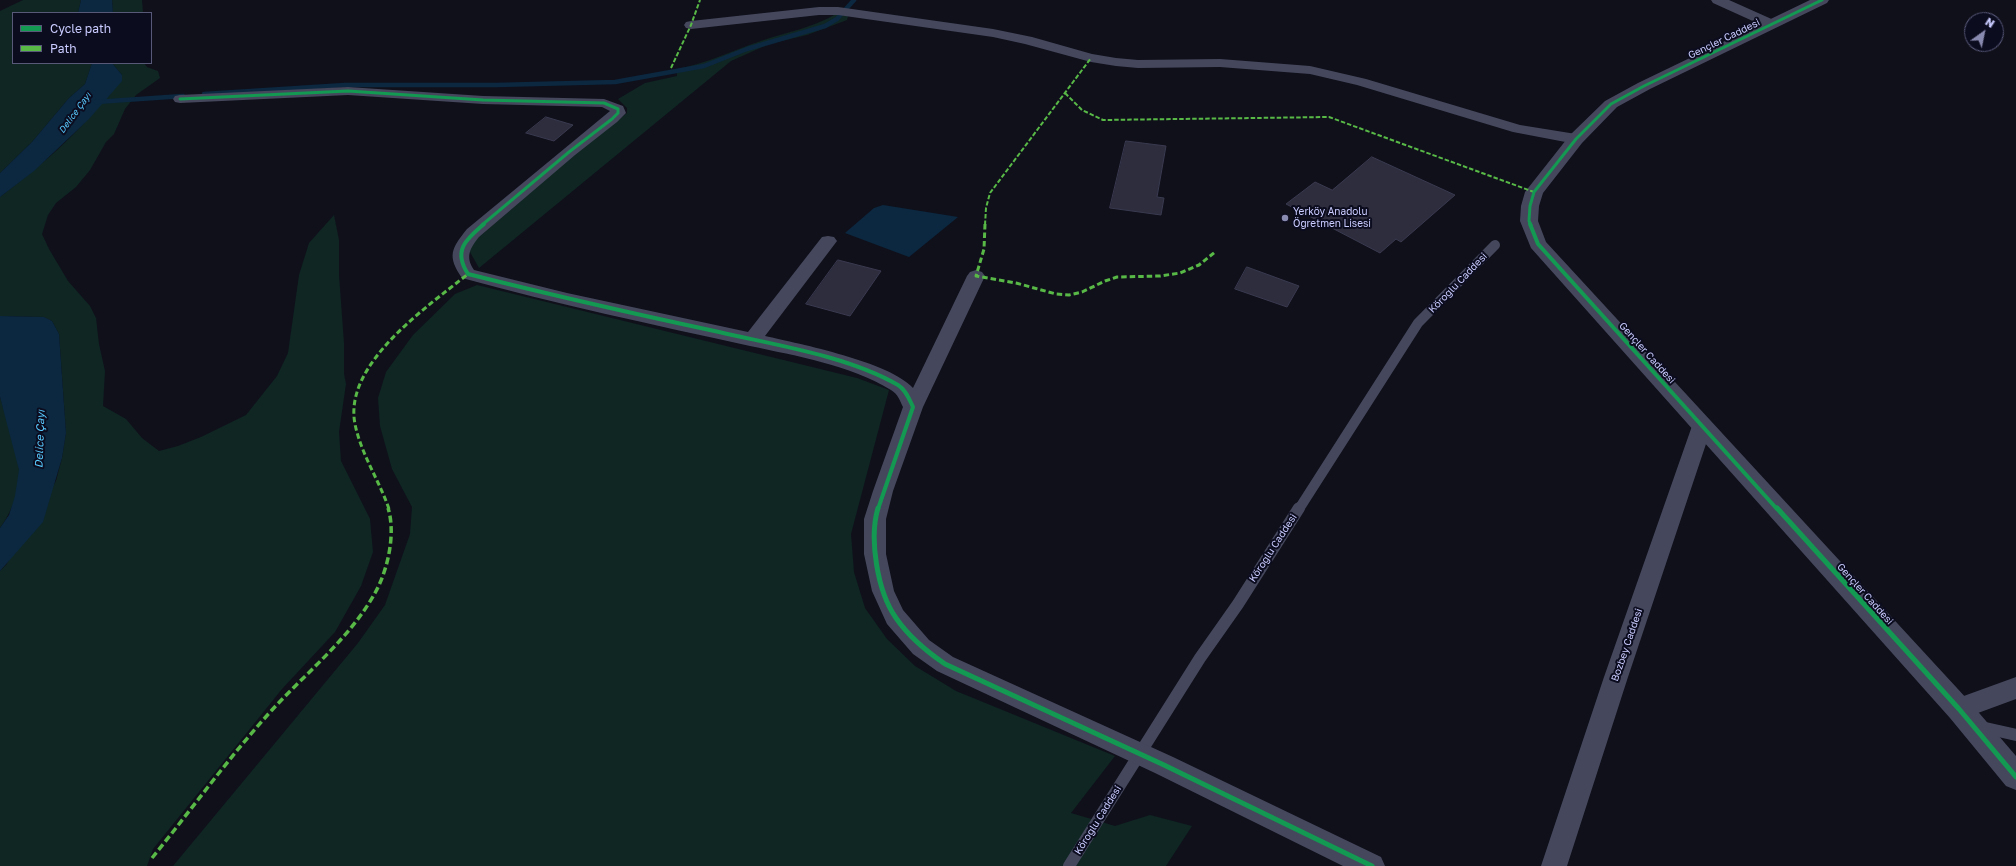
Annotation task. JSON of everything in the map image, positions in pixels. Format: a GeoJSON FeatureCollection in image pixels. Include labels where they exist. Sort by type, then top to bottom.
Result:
{"type":"FeatureCollection","features":[{"type":"Feature","properties":{"kind":"street"},"geometry":{"type":"LineString","coordinates":[[1718,0],[1771,24]]}},
{"type":"Feature","properties":{"kind":"street","name":"Gençler Caddesi"},"geometry":{"type":"LineString","coordinates":[[1822,0],[1644,86],[1611,104],[1576,139],[1534,192],[1530,206],[1529,221],[1538,244],[1965,717],[2016,777]]}},
{"type":"Feature","properties":{"kind":"street"},"geometry":{"type":"LineString","coordinates":[[691,25],[819,11],[838,11],[993,33],[1027,40],[1091,58],[1116,62],[1138,64],[1220,63],[1310,70],[1362,82],[1518,129],[1576,139]]}},
{"type":"Feature","properties":{"kind":"street"},"geometry":{"type":"LineString","coordinates":[[180,99],[348,91],[483,100],[587,102],[613,105],[618,109],[618,113],[612,119],[569,152],[473,233],[463,245],[459,256],[460,263],[468,274],[799,350],[881,376],[900,386],[907,394],[913,407]]}},
{"type":"Feature","properties":{"kind":"street"},"geometry":{"type":"LineString","coordinates":[[752,340],[828,241]]}},
{"type":"Feature","properties":{"kind":"street"},"geometry":{"type":"LineString","coordinates":[[976,276],[913,407],[883,491],[875,519],[875,554],[883,591],[895,618],[921,647],[945,664],[1139,754],[1372,866]]}},
{"type":"Feature","properties":{"kind":"street","name":"Bozbey Caddesi"},"geometry":{"type":"LineString","coordinates":[[1554,866],[1616,677],[1702,426]]}},
{"type":"Feature","properties":{"kind":"street"},"geometry":{"type":"LineString","coordinates":[[1965,717],[2016,688]]}},
{"type":"Feature","properties":{"kind":"lane","name":"Köroğlu Caddesi"},"geometry":{"type":"LineString","coordinates":[[1069,866],[1139,754],[1418,323],[1495,245]]}},
{"type":"Feature","properties":{"kind":"lane"},"geometry":{"type":"LineString","coordinates":[[1965,717],[2016,735]]}},
{"type":"Feature","properties":{"kind":"green space"},"geometry":{"type":"Polygon","coordinates":[[[23,0],[81,0],[78,12],[12,12],[12,64],[92,64],[85,84],[69,98],[32,142],[0,173],[0,11],[23,0]]]}},
{"type":"Feature","properties":{"kind":"green space"},"geometry":{"type":"Polygon","coordinates":[[[112,0],[142,0],[143,12],[113,12],[112,0]]]}},
{"type":"Feature","properties":{"kind":"green space"},"geometry":{"type":"Polygon","coordinates":[[[836,14],[848,16],[847,20],[807,35],[769,44],[731,61],[479,268],[470,252],[470,245],[572,156],[627,113],[627,108],[618,99],[645,83],[677,76],[677,69],[699,64],[761,41],[818,23],[836,14]]]}},
{"type":"Feature","properties":{"kind":"green space"},"geometry":{"type":"Polygon","coordinates":[[[113,64],[145,64],[147,67],[158,71],[160,78],[136,95],[125,109],[114,134],[106,142],[90,170],[76,187],[56,203],[48,215],[42,234],[68,281],[90,306],[96,318],[99,344],[105,371],[103,406],[126,419],[142,438],[159,451],[178,446],[201,437],[246,415],[277,376],[288,353],[299,275],[309,243],[334,215],[339,240],[339,275],[344,343],[344,374],[346,384],[339,432],[341,461],[370,519],[373,552],[361,586],[335,632],[282,689],[153,849],[147,866],[0,866],[0,571],[6,565],[56,481],[66,433],[59,334],[52,321],[44,317],[0,316],[0,197],[69,139],[118,84],[122,75],[113,64]]]}},
{"type":"Feature","properties":{"kind":"green space"},"geometry":{"type":"Polygon","coordinates":[[[477,285],[857,378],[889,390],[851,534],[854,572],[865,608],[887,639],[915,666],[956,691],[1115,756],[1071,813],[1115,826],[1150,815],[1192,826],[1166,866],[173,866],[358,643],[385,605],[410,534],[412,507],[392,469],[380,426],[378,398],[386,372],[413,335],[455,294],[477,285]]]}},
{"type":"Feature","properties":{"kind":"green space"},"geometry":{"type":"Polygon","coordinates":[[[0,397],[16,453],[19,477],[17,493],[8,515],[0,528],[0,397]]]}},
{"type":"Feature","properties":{"kind":"water"},"geometry":{"type":"Polygon","coordinates":[[[81,0],[112,0],[113,12],[78,12],[81,0]]]}},
{"type":"Feature","properties":{"kind":"water","name":"Delice Çayı"},"geometry":{"type":"Polygon","coordinates":[[[92,64],[113,64],[122,75],[122,81],[89,119],[34,171],[0,197],[0,173],[32,142],[69,98],[85,84],[92,64]]]}},
{"type":"Feature","properties":{"kind":"water"},"geometry":{"type":"Polygon","coordinates":[[[883,205],[958,217],[909,257],[845,233],[874,208],[883,205]]]}},
{"type":"Feature","properties":{"kind":"water","name":"Delice Çayı"},"geometry":{"type":"Polygon","coordinates":[[[0,316],[44,317],[52,321],[59,334],[66,433],[62,458],[43,522],[0,571],[0,528],[9,515],[15,496],[19,470],[0,397],[0,316]]]}},
{"type":"Feature","properties":{"kind":"building"},"geometry":{"type":"Polygon","coordinates":[[[546,117],[573,125],[554,141],[526,133],[546,117]]]}},
{"type":"Feature","properties":{"kind":"building"},"geometry":{"type":"Polygon","coordinates":[[[1126,141],[1166,146],[1157,197],[1164,198],[1161,215],[1110,208],[1126,141]]]}},
{"type":"Feature","properties":{"kind":"building"},"geometry":{"type":"Polygon","coordinates":[[[1372,157],[1455,195],[1401,242],[1396,239],[1380,253],[1286,204],[1315,182],[1332,190],[1372,157]]]}},
{"type":"Feature","properties":{"kind":"building"},"geometry":{"type":"Polygon","coordinates":[[[838,260],[881,271],[850,316],[806,304],[838,260]]]}},
{"type":"Feature","properties":{"kind":"building"},"geometry":{"type":"Polygon","coordinates":[[[1247,267],[1299,286],[1287,307],[1235,289],[1247,267]]]}},
{"type":"Feature","properties":{"kind":"waterway"},"geometry":{"type":"LineString","coordinates":[[204,94],[345,85],[496,85],[615,82],[704,66],[747,49],[825,26],[837,19],[854,0]]}},
{"type":"Feature","properties":{"kind":"waterway"},"geometry":{"type":"LineString","coordinates":[[96,102],[183,96]]}},
{"type":"Feature","properties":{"kind":"marked path"},"geometry":{"type":"LineString","coordinates":[[671,68],[691,25],[700,0]]}},
{"type":"Feature","properties":{"kind":"marked path"},"geometry":{"type":"LineString","coordinates":[[1091,58],[990,193],[986,208],[984,249],[976,276],[1016,283],[1056,294],[1069,295],[1088,290],[1111,278],[1149,277],[1180,273],[1199,265],[1215,252]]}},
{"type":"Feature","properties":{"kind":"marked path"},"geometry":{"type":"LineString","coordinates":[[1065,93],[1082,110],[1103,120],[1329,117],[1534,192]]}},
{"type":"Feature","properties":{"kind":"marked path"},"geometry":{"type":"LineString","coordinates":[[152,858],[255,729],[350,628],[376,592],[386,564],[391,521],[387,503],[357,434],[353,409],[357,390],[366,371],[380,352],[397,334],[435,300],[468,274]]}},
{"type":"Feature","properties":{"kind":"cycle path"},"geometry":{"type":"LineString","coordinates":[[1822,0],[1644,86],[1611,104],[1576,139],[1534,192],[1530,206],[1529,221],[1538,244],[1959,709],[2016,777]]}},
{"type":"Feature","properties":{"kind":"cycle path"},"geometry":{"type":"LineString","coordinates":[[180,99],[348,91],[483,100],[604,103],[618,109],[618,113],[612,119],[569,152],[473,233],[460,252],[461,262],[468,274],[567,299],[799,350],[848,364],[881,376],[900,386],[907,394],[913,407],[883,491],[875,519],[875,554],[883,591],[895,617],[921,647],[945,664],[1164,765],[1372,866]]}},
{"type":"Feature","properties":{"kind":"place","name":"Yerköy Anadolu Öğretmen Lisesi"},"geometry":{"type":"Point","coordinates":[1285,218]}}]}
